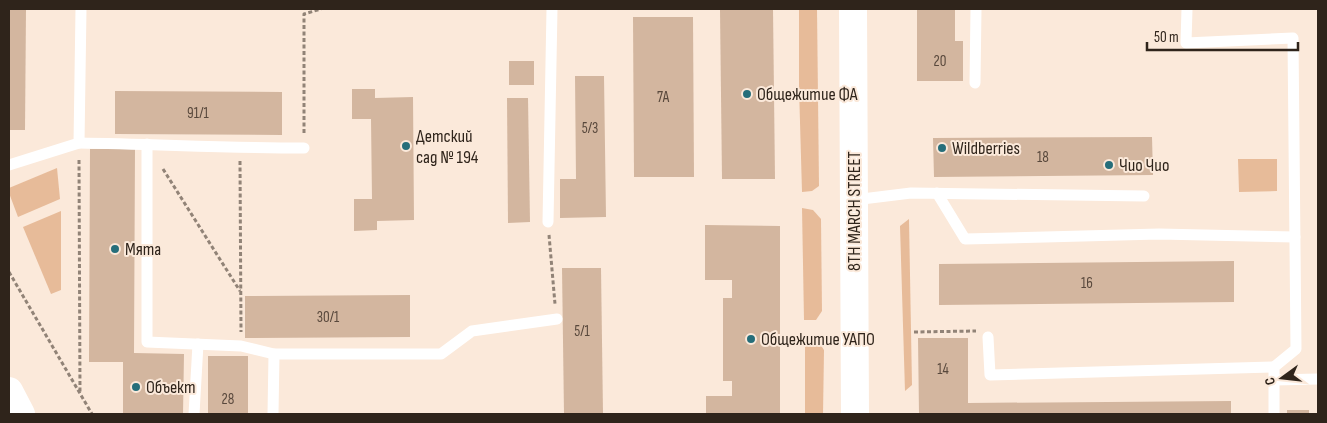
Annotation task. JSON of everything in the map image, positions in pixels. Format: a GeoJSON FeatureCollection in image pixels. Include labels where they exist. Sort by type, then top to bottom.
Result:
{"type":"FeatureCollection","features":[{"type":"Feature","properties":{"kind":"main road","name":"8TH MARCH STREET"},"geometry":{"type":"LineString","coordinates":[[853,9],[855,414]]}},
{"type":"Feature","properties":{"kind":"main road"},"geometry":{"type":"LineString","coordinates":[[9,392],[21,414]]}},
{"type":"Feature","properties":{"kind":"main road"},"geometry":{"type":"LineString","coordinates":[[9,405],[15,414]]}},
{"type":"Feature","properties":{"kind":"lane"},"geometry":{"type":"LineString","coordinates":[[79,143],[81,9]]}},
{"type":"Feature","properties":{"kind":"lane"},"geometry":{"type":"LineString","coordinates":[[548,222],[552,9]]}},
{"type":"Feature","properties":{"kind":"lane"},"geometry":{"type":"LineString","coordinates":[[975,84],[976,9]]}},
{"type":"Feature","properties":{"kind":"lane"},"geometry":{"type":"LineString","coordinates":[[988,337],[990,375],[1274,367],[1296,349],[1293,38],[1186,43],[1187,9]]}},
{"type":"Feature","properties":{"kind":"lane"},"geometry":{"type":"LineString","coordinates":[[9,165],[79,143],[304,148]]}},
{"type":"Feature","properties":{"kind":"lane"},"geometry":{"type":"LineString","coordinates":[[147,144],[147,342],[242,346],[274,354],[441,354],[472,331],[557,319]]}},
{"type":"Feature","properties":{"kind":"lane"},"geometry":{"type":"LineString","coordinates":[[854,200],[911,193],[1144,196]]}},
{"type":"Feature","properties":{"kind":"lane"},"geometry":{"type":"LineString","coordinates":[[937,194],[965,239],[1159,234],[1295,237]]}},
{"type":"Feature","properties":{"kind":"lane"},"geometry":{"type":"LineString","coordinates":[[194,414],[198,344]]}},
{"type":"Feature","properties":{"kind":"lane"},"geometry":{"type":"LineString","coordinates":[[273,414],[274,354]]}},
{"type":"Feature","properties":{"kind":"lane"},"geometry":{"type":"LineString","coordinates":[[1274,367],[1274,414]]}},
{"type":"Feature","properties":{"kind":"lane"},"geometry":{"type":"LineString","coordinates":[[1274,380],[1318,379]]}},
{"type":"Feature","properties":{"kind":"path"},"geometry":{"type":"LineString","coordinates":[[304,148],[304,14],[321,9]]}},
{"type":"Feature","properties":{"kind":"path"},"geometry":{"type":"LineString","coordinates":[[79,143],[80,394]]}},
{"type":"Feature","properties":{"kind":"path"},"geometry":{"type":"LineString","coordinates":[[147,144],[240,291]]}},
{"type":"Feature","properties":{"kind":"path"},"geometry":{"type":"LineString","coordinates":[[240,148],[242,346]]}},
{"type":"Feature","properties":{"kind":"path"},"geometry":{"type":"LineString","coordinates":[[548,222],[557,319]]}},
{"type":"Feature","properties":{"kind":"path"},"geometry":{"type":"LineString","coordinates":[[9,272],[92,414]]}},
{"type":"Feature","properties":{"kind":"path"},"geometry":{"type":"LineString","coordinates":[[914,332],[985,331],[988,337]]}},
{"type":"Feature","properties":{"kind":"shaded area"},"geometry":{"type":"Polygon","coordinates":[[[799,9],[817,9],[819,186],[812,191],[802,192],[799,87],[799,9]]]}},
{"type":"Feature","properties":{"kind":"shaded area"},"geometry":{"type":"Polygon","coordinates":[[[1238,159],[1277,159],[1277,191],[1239,192],[1238,159]]]}},
{"type":"Feature","properties":{"kind":"shaded area"},"geometry":{"type":"Polygon","coordinates":[[[57,168],[60,199],[18,217],[9,188],[57,168]]]}},
{"type":"Feature","properties":{"kind":"shaded area"},"geometry":{"type":"Polygon","coordinates":[[[802,208],[813,210],[821,219],[822,311],[816,320],[804,320],[802,208]]]}},
{"type":"Feature","properties":{"kind":"shaded area"},"geometry":{"type":"Polygon","coordinates":[[[61,211],[61,290],[51,294],[23,227],[61,211]]]}},
{"type":"Feature","properties":{"kind":"shaded area"},"geometry":{"type":"Polygon","coordinates":[[[909,219],[912,385],[905,391],[900,226],[909,219]]]}},
{"type":"Feature","properties":{"kind":"shaded area"},"geometry":{"type":"Polygon","coordinates":[[[805,340],[818,341],[824,350],[823,414],[805,414],[805,340]]]}},
{"type":"Feature","properties":{"kind":"building"},"geometry":{"type":"Polygon","coordinates":[[[9,9],[26,9],[25,130],[9,130],[9,9]]]}},
{"type":"Feature","properties":{"kind":"building","name":"Общежитие ФА"},"geometry":{"type":"Polygon","coordinates":[[[773,9],[775,179],[722,179],[720,10],[773,9]]]}},
{"type":"Feature","properties":{"kind":"building"},"geometry":{"type":"Polygon","coordinates":[[[917,9],[955,9],[955,41],[963,41],[963,81],[917,81],[917,9]]]}},
{"type":"Feature","properties":{"kind":"building"},"geometry":{"type":"Polygon","coordinates":[[[633,17],[693,17],[694,177],[634,177],[633,17]]]}},
{"type":"Feature","properties":{"kind":"building"},"geometry":{"type":"Polygon","coordinates":[[[509,61],[534,61],[534,85],[509,85],[509,61]]]}},
{"type":"Feature","properties":{"kind":"building"},"geometry":{"type":"Polygon","coordinates":[[[575,76],[604,76],[606,217],[560,218],[560,179],[576,179],[575,76]]]}},
{"type":"Feature","properties":{"kind":"building"},"geometry":{"type":"Polygon","coordinates":[[[352,89],[375,89],[375,98],[413,97],[414,220],[377,221],[377,230],[354,231],[354,199],[372,199],[371,119],[352,119],[352,89]]]}},
{"type":"Feature","properties":{"kind":"building"},"geometry":{"type":"Polygon","coordinates":[[[115,91],[282,92],[282,135],[115,134],[115,91]]]}},
{"type":"Feature","properties":{"kind":"building"},"geometry":{"type":"Polygon","coordinates":[[[507,98],[528,98],[530,222],[508,223],[507,98]]]}},
{"type":"Feature","properties":{"kind":"building"},"geometry":{"type":"Polygon","coordinates":[[[1152,137],[1153,175],[934,177],[933,138],[1152,137]]]}},
{"type":"Feature","properties":{"kind":"building"},"geometry":{"type":"Polygon","coordinates":[[[90,149],[135,149],[134,353],[184,354],[183,414],[123,414],[123,362],[89,362],[90,149]]]}},
{"type":"Feature","properties":{"kind":"building","name":"Общежитие УАПО"},"geometry":{"type":"Polygon","coordinates":[[[705,225],[780,226],[780,414],[706,414],[706,396],[732,396],[732,381],[723,381],[723,298],[732,298],[732,280],[705,280],[705,225]]]}},
{"type":"Feature","properties":{"kind":"building"},"geometry":{"type":"Polygon","coordinates":[[[1234,261],[1234,302],[939,305],[939,264],[1234,261]]]}},
{"type":"Feature","properties":{"kind":"building"},"geometry":{"type":"Polygon","coordinates":[[[562,268],[601,268],[603,414],[564,414],[562,268]]]}},
{"type":"Feature","properties":{"kind":"building"},"geometry":{"type":"Polygon","coordinates":[[[410,295],[410,337],[245,338],[245,296],[410,295]]]}},
{"type":"Feature","properties":{"kind":"building"},"geometry":{"type":"Polygon","coordinates":[[[918,338],[968,338],[968,403],[1231,401],[1231,414],[919,414],[918,338]]]}},
{"type":"Feature","properties":{"kind":"building"},"geometry":{"type":"Polygon","coordinates":[[[208,356],[248,356],[248,414],[208,414],[208,356]]]}},
{"type":"Feature","properties":{"kind":"building"},"geometry":{"type":"Polygon","coordinates":[[[1287,410],[1309,410],[1309,414],[1287,414],[1287,410]]]}},
{"type":"Feature","properties":{"kind":"place","name":"Общежитие ФА"},"geometry":{"type":"Point","coordinates":[747,94]}},
{"type":"Feature","properties":{"kind":"place","name":"Детский сад № 194"},"geometry":{"type":"Point","coordinates":[406,146]}},
{"type":"Feature","properties":{"kind":"place","name":"Wildberries"},"geometry":{"type":"Point","coordinates":[942,148]}},
{"type":"Feature","properties":{"kind":"place","name":"Чио Чио"},"geometry":{"type":"Point","coordinates":[1109,165]}},
{"type":"Feature","properties":{"kind":"place","name":"Мята"},"geometry":{"type":"Point","coordinates":[115,249]}},
{"type":"Feature","properties":{"kind":"place","name":"Общежитие УАПО"},"geometry":{"type":"Point","coordinates":[751,339]}},
{"type":"Feature","properties":{"kind":"place","name":"Объект"},"geometry":{"type":"Point","coordinates":[136,387]}}]}
